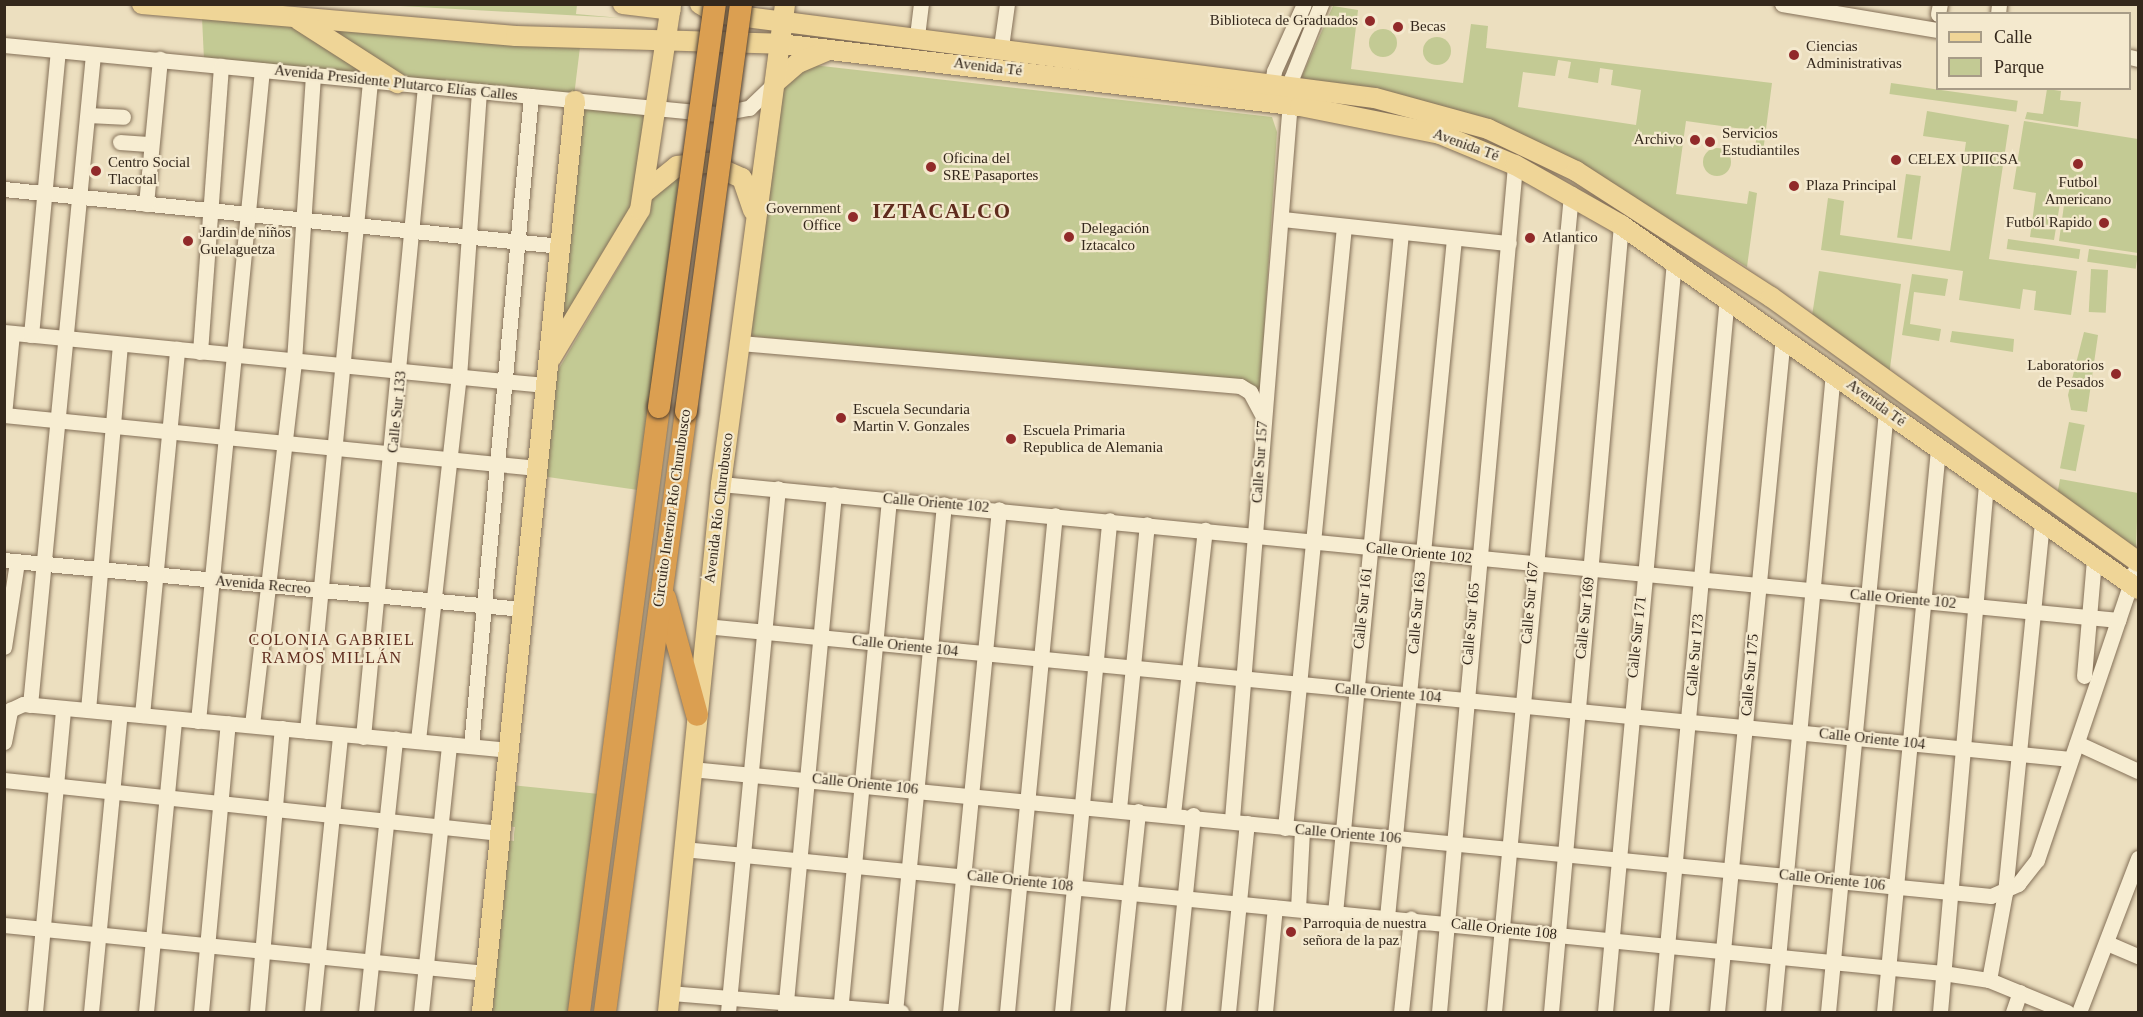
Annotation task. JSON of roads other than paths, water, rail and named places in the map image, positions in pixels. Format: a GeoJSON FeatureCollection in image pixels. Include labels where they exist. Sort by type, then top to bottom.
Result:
{"type":"FeatureCollection","features":[{"type":"Feature","properties":{"kind":"highway","name":"Circuito Interior Río Churubusco"},"geometry":{"type":"LineString","coordinates":[[579,1012],[715,4]]}},
{"type":"Feature","properties":{"kind":"highway","name":"Circuito Interior Río Churubusco"},"geometry":{"type":"LineString","coordinates":[[605,1012],[741,4]]}},
{"type":"Feature","properties":{"kind":"highway"},"geometry":{"type":"LineString","coordinates":[[662,582],[697,715]]}},
{"type":"Feature","properties":{"kind":"main road"},"geometry":{"type":"LineString","coordinates":[[142,4],[296,19],[667,43]]}},
{"type":"Feature","properties":{"kind":"main road"},"geometry":{"type":"LineString","coordinates":[[548,363],[629,233],[645,192],[671,7],[623,4]]}},
{"type":"Feature","properties":{"kind":"main road","name":"Avenida Té"},"geometry":{"type":"LineString","coordinates":[[700,4],[715,13],[784,12],[917,36],[1001,47],[1270,92],[1443,114],[1576,171],[1771,297],[2138,562]]}},
{"type":"Feature","properties":{"kind":"main road","name":"Avenida Río Churubusco"},"geometry":{"type":"LineString","coordinates":[[669,1003],[721,484],[784,12]]}},
{"type":"Feature","properties":{"kind":"main road"},"geometry":{"type":"LineString","coordinates":[[296,19],[397,83]]}},
{"type":"Feature","properties":{"kind":"main road","name":"Avenida Té"},"geometry":{"type":"LineString","coordinates":[[667,43],[780,44],[1270,92]]}},
{"type":"Feature","properties":{"kind":"main road"},"geometry":{"type":"LineString","coordinates":[[776,82],[798,63],[828,50]]}},
{"type":"Feature","properties":{"kind":"main road","name":"Avenida Té"},"geometry":{"type":"LineString","coordinates":[[1291,95],[1440,134],[1515,165],[1571,194],[1727,297],[1986,484],[2135,586]]}},
{"type":"Feature","properties":{"kind":"main road"},"geometry":{"type":"LineString","coordinates":[[482,1012],[575,101]]}},
{"type":"Feature","properties":{"kind":"main road"},"geometry":{"type":"LineString","coordinates":[[645,192],[677,166],[716,165],[747,185],[756,225]]}},
{"type":"Feature","properties":{"kind":"street"},"geometry":{"type":"LineString","coordinates":[[917,36],[921,4]]}},
{"type":"Feature","properties":{"kind":"street"},"geometry":{"type":"LineString","coordinates":[[1001,47],[1007,4]]}},
{"type":"Feature","properties":{"kind":"street"},"geometry":{"type":"LineString","coordinates":[[1270,92],[1304,4]]}},
{"type":"Feature","properties":{"kind":"street","name":"Calle Sur 157"},"geometry":{"type":"LineString","coordinates":[[1232,819],[1256,537],[1263,417],[1283,219],[1291,95],[1321,4]]}},
{"type":"Feature","properties":{"kind":"street"},"geometry":{"type":"LineString","coordinates":[[1782,4],[1814,7],[1876,20],[1936,26]]}},
{"type":"Feature","properties":{"kind":"street"},"geometry":{"type":"LineString","coordinates":[[1876,20],[1878,4]]}},
{"type":"Feature","properties":{"kind":"street","name":"Avenida Presidente Plutarco Elías Calles"},"geometry":{"type":"LineString","coordinates":[[4,45],[656,109],[739,112],[756,103],[776,82]]}},
{"type":"Feature","properties":{"kind":"street"},"geometry":{"type":"LineString","coordinates":[[31,335],[58,51]]}},
{"type":"Feature","properties":{"kind":"street"},"geometry":{"type":"LineString","coordinates":[[30,705],[47,565],[93,54]]}},
{"type":"Feature","properties":{"kind":"street"},"geometry":{"type":"LineString","coordinates":[[146,204],[160,59]]}},
{"type":"Feature","properties":{"kind":"street"},"geometry":{"type":"LineString","coordinates":[[200,352],[207,209],[221,66]]}},
{"type":"Feature","properties":{"kind":"street"},"geometry":{"type":"LineString","coordinates":[[198,721],[210,580],[262,70]]}},
{"type":"Feature","properties":{"kind":"street"},"geometry":{"type":"LineString","coordinates":[[252,725],[266,585],[294,361],[313,75]]}},
{"type":"Feature","properties":{"kind":"street"},"geometry":{"type":"LineString","coordinates":[[307,731],[345,366],[370,81]]}},
{"type":"Feature","properties":{"kind":"street","name":"Calle Sur 133"},"geometry":{"type":"LineString","coordinates":[[363,737],[402,371],[425,86]]}},
{"type":"Feature","properties":{"kind":"street"},"geometry":{"type":"LineString","coordinates":[[417,740],[447,459],[459,377],[480,91]]}},
{"type":"Feature","properties":{"kind":"street"},"geometry":{"type":"LineString","coordinates":[[471,746],[499,464],[531,96]]}},
{"type":"Feature","properties":{"kind":"street"},"geometry":{"type":"LineString","coordinates":[[88,115],[123,117]]}},
{"type":"Feature","properties":{"kind":"street"},"geometry":{"type":"LineString","coordinates":[[120,142],[151,144]]}},
{"type":"Feature","properties":{"kind":"street","name":"Calle Sur 165"},"geometry":{"type":"LineString","coordinates":[[1439,1012],[1464,700],[1515,165]]}},
{"type":"Feature","properties":{"kind":"street"},"geometry":{"type":"LineString","coordinates":[[4,189],[79,198],[468,233],[560,246]]}},
{"type":"Feature","properties":{"kind":"street","name":"Calle Sur 167"},"geometry":{"type":"LineString","coordinates":[[1494,1012],[1503,929],[1507,849],[1571,194]]}},
{"type":"Feature","properties":{"kind":"street"},"geometry":{"type":"LineString","coordinates":[[1283,219],[1509,243]]}},
{"type":"Feature","properties":{"kind":"street"},"geometry":{"type":"LineString","coordinates":[[1285,828],[1344,225]]}},
{"type":"Feature","properties":{"kind":"street","name":"Calle Sur 169"},"geometry":{"type":"LineString","coordinates":[[1551,1012],[1563,854],[1621,225]]}},
{"type":"Feature","properties":{"kind":"street","name":"Calle Sur 161"},"geometry":{"type":"LineString","coordinates":[[1335,913],[1340,834],[1401,232]]}},
{"type":"Feature","properties":{"kind":"street","name":"Calle Sur 163"},"geometry":{"type":"LineString","coordinates":[[1387,917],[1454,238]]}},
{"type":"Feature","properties":{"kind":"street","name":"Calle Sur 171"},"geometry":{"type":"LineString","coordinates":[[1605,1012],[1630,715],[1674,261]]}},
{"type":"Feature","properties":{"kind":"street","name":"Calle Sur 173"},"geometry":{"type":"LineString","coordinates":[[1661,1012],[1727,297]]}},
{"type":"Feature","properties":{"kind":"street"},"geometry":{"type":"LineString","coordinates":[[537,468],[4,415],[8,333],[545,385]]}},
{"type":"Feature","properties":{"kind":"street","name":"Calle Sur 175"},"geometry":{"type":"LineString","coordinates":[[1717,1012],[1783,337]]}},
{"type":"Feature","properties":{"kind":"street"},"geometry":{"type":"LineString","coordinates":[[740,343],[1240,386],[1250,392],[1263,417]]}},
{"type":"Feature","properties":{"kind":"street"},"geometry":{"type":"LineString","coordinates":[[88,710],[115,425],[120,344]]}},
{"type":"Feature","properties":{"kind":"street"},"geometry":{"type":"LineString","coordinates":[[142,715],[177,349]]}},
{"type":"Feature","properties":{"kind":"street"},"geometry":{"type":"LineString","coordinates":[[1773,1012],[1815,591],[1833,373]]}},
{"type":"Feature","properties":{"kind":"street"},"geometry":{"type":"LineString","coordinates":[[1828,1012],[1886,411]]}},
{"type":"Feature","properties":{"kind":"street"},"geometry":{"type":"LineString","coordinates":[[1884,1012],[1938,449]]}},
{"type":"Feature","properties":{"kind":"street","name":"Calle Oriente 102"},"geometry":{"type":"LineString","coordinates":[[721,484],[999,509],[1423,554],[2118,620]]}},
{"type":"Feature","properties":{"kind":"street"},"geometry":{"type":"LineString","coordinates":[[1940,1012],[1978,606],[1986,484]]}},
{"type":"Feature","properties":{"kind":"street"},"geometry":{"type":"LineString","coordinates":[[728,1005],[766,632],[778,488]]}},
{"type":"Feature","properties":{"kind":"street"},"geometry":{"type":"LineString","coordinates":[[785,1007],[834,494]]}},
{"type":"Feature","properties":{"kind":"street"},"geometry":{"type":"LineString","coordinates":[[840,1010],[889,499]]}},
{"type":"Feature","properties":{"kind":"street"},"geometry":{"type":"LineString","coordinates":[[895,1012],[944,504]]}},
{"type":"Feature","properties":{"kind":"street"},"geometry":{"type":"LineString","coordinates":[[950,1012],[999,509]]}},
{"type":"Feature","properties":{"kind":"street"},"geometry":{"type":"LineString","coordinates":[[1007,1012],[1055,515]]}},
{"type":"Feature","properties":{"kind":"street"},"geometry":{"type":"LineString","coordinates":[[1062,1012],[1109,520]]}},
{"type":"Feature","properties":{"kind":"street"},"geometry":{"type":"LineString","coordinates":[[1989,980],[2005,893],[2042,523]]}},
{"type":"Feature","properties":{"kind":"street"},"geometry":{"type":"LineString","coordinates":[[1119,809],[1147,524]]}},
{"type":"Feature","properties":{"kind":"street"},"geometry":{"type":"LineString","coordinates":[[1173,814],[1204,530]]}},
{"type":"Feature","properties":{"kind":"street"},"geometry":{"type":"LineString","coordinates":[[2084,676],[2094,559]]}},
{"type":"Feature","properties":{"kind":"street"},"geometry":{"type":"LineString","coordinates":[[4,647],[11,561]]}},
{"type":"Feature","properties":{"kind":"street","name":"Avenida Recreo"},"geometry":{"type":"LineString","coordinates":[[11,561],[522,609]]}},
{"type":"Feature","properties":{"kind":"street"},"geometry":{"type":"LineString","coordinates":[[2005,893],[2026,878],[2037,860],[2118,620],[2135,586],[2138,562]]}},
{"type":"Feature","properties":{"kind":"street","name":"Calle Oriente 104"},"geometry":{"type":"LineString","coordinates":[[705,627],[2071,759]]}},
{"type":"Feature","properties":{"kind":"street"},"geometry":{"type":"LineString","coordinates":[[4,742],[7,710],[30,705],[508,750]]}},
{"type":"Feature","properties":{"kind":"street"},"geometry":{"type":"LineString","coordinates":[[35,1012],[63,708]]}},
{"type":"Feature","properties":{"kind":"street"},"geometry":{"type":"LineString","coordinates":[[91,1012],[120,713]]}},
{"type":"Feature","properties":{"kind":"street"},"geometry":{"type":"LineString","coordinates":[[146,1012],[174,719]]}},
{"type":"Feature","properties":{"kind":"street"},"geometry":{"type":"LineString","coordinates":[[201,1012],[228,723]]}},
{"type":"Feature","properties":{"kind":"street"},"geometry":{"type":"LineString","coordinates":[[257,1012],[277,809],[282,728]]}},
{"type":"Feature","properties":{"kind":"street"},"geometry":{"type":"LineString","coordinates":[[312,1012],[340,734]]}},
{"type":"Feature","properties":{"kind":"street"},"geometry":{"type":"LineString","coordinates":[[366,1012],[395,739]]}},
{"type":"Feature","properties":{"kind":"street"},"geometry":{"type":"LineString","coordinates":[[2077,742],[2139,771]]}},
{"type":"Feature","properties":{"kind":"street"},"geometry":{"type":"LineString","coordinates":[[421,1012],[449,744]]}},
{"type":"Feature","properties":{"kind":"street","name":"Calle Oriente 106"},"geometry":{"type":"LineString","coordinates":[[691,769],[1193,815],[1340,834],[1674,864],[1841,882],[1950,892],[2005,893]]}},
{"type":"Feature","properties":{"kind":"street"},"geometry":{"type":"LineString","coordinates":[[4,780],[500,833]]}},
{"type":"Feature","properties":{"kind":"street"},"geometry":{"type":"LineString","coordinates":[[1117,1012],[1138,811]]}},
{"type":"Feature","properties":{"kind":"street"},"geometry":{"type":"LineString","coordinates":[[1173,1012],[1193,815]]}},
{"type":"Feature","properties":{"kind":"street"},"geometry":{"type":"LineString","coordinates":[[1228,1012],[1247,823]]}},
{"type":"Feature","properties":{"kind":"street"},"geometry":{"type":"LineString","coordinates":[[1298,909],[1302,830]]}},
{"type":"Feature","properties":{"kind":"street","name":"Calle Oriente 108"},"geometry":{"type":"LineString","coordinates":[[683,849],[1943,973],[1989,980],[2067,1012]]}},
{"type":"Feature","properties":{"kind":"street"},"geometry":{"type":"LineString","coordinates":[[2079,1012],[2139,858]]}},
{"type":"Feature","properties":{"kind":"street"},"geometry":{"type":"LineString","coordinates":[[1265,1012],[1275,907]]}},
{"type":"Feature","properties":{"kind":"street"},"geometry":{"type":"LineString","coordinates":[[1401,1012],[1411,920]]}},
{"type":"Feature","properties":{"kind":"street"},"geometry":{"type":"LineString","coordinates":[[4,925],[486,973]]}},
{"type":"Feature","properties":{"kind":"street"},"geometry":{"type":"LineString","coordinates":[[2107,943],[2139,956]]}},
{"type":"Feature","properties":{"kind":"street"},"geometry":{"type":"LineString","coordinates":[[2013,1012],[2020,992]]}},
{"type":"Feature","properties":{"kind":"street"},"geometry":{"type":"LineString","coordinates":[[669,1003],[901,1012]]}},
{"type":"Feature","properties":{"kind":"place","name":"Biblioteca de Graduados"},"geometry":{"type":"Point","coordinates":[1370,21]}},
{"type":"Feature","properties":{"kind":"place","name":"Becas"},"geometry":{"type":"Point","coordinates":[1398,27]}},
{"type":"Feature","properties":{"kind":"place","name":"Ciencias Administrativas"},"geometry":{"type":"Point","coordinates":[1794,55]}},
{"type":"Feature","properties":{"kind":"place","name":"Archivo"},"geometry":{"type":"Point","coordinates":[1695,140]}},
{"type":"Feature","properties":{"kind":"place","name":"Servicios Estudiantiles"},"geometry":{"type":"Point","coordinates":[1710,142]}},
{"type":"Feature","properties":{"kind":"place","name":"CELEX UPIICSA"},"geometry":{"type":"Point","coordinates":[1896,160]}},
{"type":"Feature","properties":{"kind":"place","name":"Futbol Americano"},"geometry":{"type":"Point","coordinates":[2078,164]}},
{"type":"Feature","properties":{"kind":"place","name":"Oficina del SRE Pasaportes"},"geometry":{"type":"Point","coordinates":[931,167]}},
{"type":"Feature","properties":{"kind":"place","name":"Centro Social Tlacotal"},"geometry":{"type":"Point","coordinates":[96,171]}},
{"type":"Feature","properties":{"kind":"place","name":"Plaza Principal"},"geometry":{"type":"Point","coordinates":[1794,186]}},
{"type":"Feature","properties":{"kind":"place","name":"Government Office"},"geometry":{"type":"Point","coordinates":[853,217]}},
{"type":"Feature","properties":{"kind":"place","name":"Futból Rapido"},"geometry":{"type":"Point","coordinates":[2104,223]}},
{"type":"Feature","properties":{"kind":"place","name":"Delegación Iztacalco"},"geometry":{"type":"Point","coordinates":[1069,237]}},
{"type":"Feature","properties":{"kind":"place","name":"Atlantico"},"geometry":{"type":"Point","coordinates":[1530,238]}},
{"type":"Feature","properties":{"kind":"place","name":"Jardin de niños Guelaguetza"},"geometry":{"type":"Point","coordinates":[188,241]}},
{"type":"Feature","properties":{"kind":"place","name":"Laboratorios de Pesados"},"geometry":{"type":"Point","coordinates":[2116,374]}},
{"type":"Feature","properties":{"kind":"place","name":"Escuela Secundaria Martin V. Gonzales"},"geometry":{"type":"Point","coordinates":[841,418]}},
{"type":"Feature","properties":{"kind":"place","name":"Escuela Primaria Republica de Alemania"},"geometry":{"type":"Point","coordinates":[1011,439]}},
{"type":"Feature","properties":{"kind":"place","name":"Parroquia de nuestra señora de la paz"},"geometry":{"type":"Point","coordinates":[1291,932]}},
{"type":"Feature","properties":{"kind":"district","name":"IZTACALCO"},"geometry":{"type":"Point","coordinates":[942,211]}},
{"type":"Feature","properties":{"kind":"district","name":"COLONIA GABRIEL RAMOS MILLÁN"},"geometry":{"type":"Point","coordinates":[332,649]}}]}
